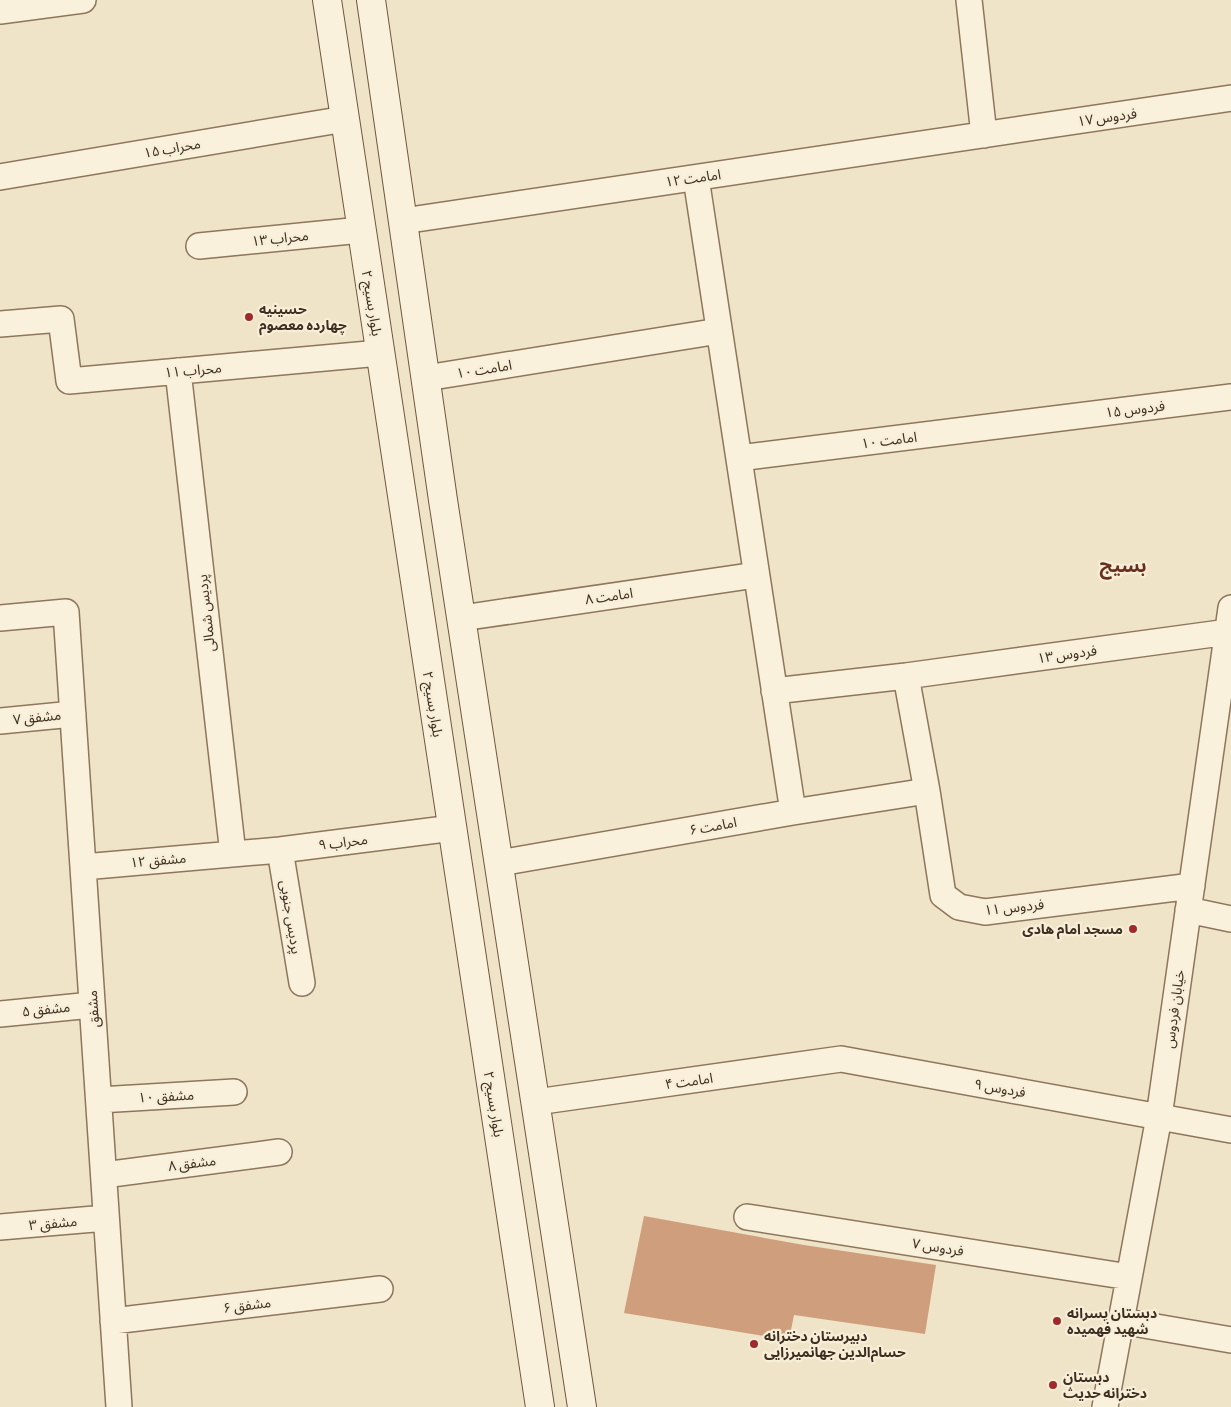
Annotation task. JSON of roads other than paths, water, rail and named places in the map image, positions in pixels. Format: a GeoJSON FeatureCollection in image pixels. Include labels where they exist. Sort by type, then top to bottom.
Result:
{"type":"FeatureCollection","features":[{"type":"Feature","properties":{"kind":"main road","name":"بلوار بسیج ۲"},"geometry":{"type":"LineString","coordinates":[[327,0],[540,1407]]}},
{"type":"Feature","properties":{"kind":"main road"},"geometry":{"type":"LineString","coordinates":[[370,0],[582,1407]]}},
{"type":"Feature","properties":{"kind":"main road"},"geometry":{"type":"LineString","coordinates":[[468,933],[509,926]]}},
{"type":"Feature","properties":{"kind":"street"},"geometry":{"type":"LineString","coordinates":[[0,11],[83,0]]}},
{"type":"Feature","properties":{"kind":"street"},"geometry":{"type":"LineString","coordinates":[[969,0],[984,135]]}},
{"type":"Feature","properties":{"kind":"street","name":"فردوس ۱۷"},"geometry":{"type":"LineString","coordinates":[[984,135],[1231,98]]}},
{"type":"Feature","properties":{"kind":"street","name":"محراب ۱۵"},"geometry":{"type":"LineString","coordinates":[[0,177],[345,119]]}},
{"type":"Feature","properties":{"kind":"street","name":"امامت ۱۲"},"geometry":{"type":"LineString","coordinates":[[403,221],[984,135]]}},
{"type":"Feature","properties":{"kind":"street"},"geometry":{"type":"LineString","coordinates":[[696,178],[793,812]]}},
{"type":"Feature","properties":{"kind":"street","name":"محراب ۱۳"},"geometry":{"type":"LineString","coordinates":[[199,246],[361,230]]}},
{"type":"Feature","properties":{"kind":"street","name":"محراب ۱۱"},"geometry":{"type":"LineString","coordinates":[[0,324],[61,319],[69,381],[380,354]]}},
{"type":"Feature","properties":{"kind":"street","name":"امامت ۱۰"},"geometry":{"type":"LineString","coordinates":[[426,378],[719,331]]}},
{"type":"Feature","properties":{"kind":"street","name":"پردیس شمالی"},"geometry":{"type":"LineString","coordinates":[[178,371],[233,854]]}},
{"type":"Feature","properties":{"kind":"street","name":"فردوس ۱۵"},"geometry":{"type":"LineString","coordinates":[[1039,421],[1231,397]]}},
{"type":"Feature","properties":{"kind":"street","name":"امامت ۱۰"},"geometry":{"type":"LineString","coordinates":[[738,458],[1039,421]]}},
{"type":"Feature","properties":{"kind":"street","name":"امامت ۸"},"geometry":{"type":"LineString","coordinates":[[462,618],[756,575]]}},
{"type":"Feature","properties":{"kind":"street","name":"مشفق"},"geometry":{"type":"LineString","coordinates":[[0,618],[66,612],[119,1407]]}},
{"type":"Feature","properties":{"kind":"street","name":"فردوس ۱۳"},"geometry":{"type":"LineString","coordinates":[[906,676],[1230,624]]}},
{"type":"Feature","properties":{"kind":"street","name":"خیابان فردوس"},"geometry":{"type":"LineString","coordinates":[[1105,1407],[1159,1117],[1230,624]]}},
{"type":"Feature","properties":{"kind":"street"},"geometry":{"type":"LineString","coordinates":[[774,692],[906,676]]}},
{"type":"Feature","properties":{"kind":"street","name":"فردوس ۱۱"},"geometry":{"type":"LineString","coordinates":[[906,676],[927,791],[943,895],[959,907],[985,912],[1192,886]]}},
{"type":"Feature","properties":{"kind":"street","name":"مشفق ۷"},"geometry":{"type":"LineString","coordinates":[[0,721],[73,714]]}},
{"type":"Feature","properties":{"kind":"street","name":"امامت ۶"},"geometry":{"type":"LineString","coordinates":[[499,863],[793,812],[927,791]]}},
{"type":"Feature","properties":{"kind":"street","name":"محراب ۹"},"geometry":{"type":"LineString","coordinates":[[233,854],[280,850],[453,828]]}},
{"type":"Feature","properties":{"kind":"street","name":"پردیس جنوبی"},"geometry":{"type":"LineString","coordinates":[[280,850],[302,983]]}},
{"type":"Feature","properties":{"kind":"street","name":"مشفق ۱۲"},"geometry":{"type":"LineString","coordinates":[[83,866],[233,854]]}},
{"type":"Feature","properties":{"kind":"street"},"geometry":{"type":"LineString","coordinates":[[1188,910],[1231,919]]}},
{"type":"Feature","properties":{"kind":"street","name":"مشفق ۵"},"geometry":{"type":"LineString","coordinates":[[0,1014],[92,1005]]}},
{"type":"Feature","properties":{"kind":"street","name":"فردوس ۹"},"geometry":{"type":"LineString","coordinates":[[842,1060],[1231,1130]]}},
{"type":"Feature","properties":{"kind":"street","name":"امامت ۴"},"geometry":{"type":"LineString","coordinates":[[536,1102],[842,1060]]}},
{"type":"Feature","properties":{"kind":"street","name":"مشفق ۱۰"},"geometry":{"type":"LineString","coordinates":[[99,1100],[234,1092]]}},
{"type":"Feature","properties":{"kind":"street","name":"مشفق ۸"},"geometry":{"type":"LineString","coordinates":[[104,1175],[279,1152]]}},
{"type":"Feature","properties":{"kind":"street","name":"فردوس ۷"},"geometry":{"type":"LineString","coordinates":[[747,1217],[1129,1277]]}},
{"type":"Feature","properties":{"kind":"street","name":"مشفق ۳"},"geometry":{"type":"LineString","coordinates":[[0,1227],[106,1218]]}},
{"type":"Feature","properties":{"kind":"street","name":"مشفق ۶"},"geometry":{"type":"LineString","coordinates":[[113,1321],[380,1289]]}},
{"type":"Feature","properties":{"kind":"street"},"geometry":{"type":"LineString","coordinates":[[1121,1321],[1231,1340]]}},
{"type":"Feature","properties":{"kind":"place","name":"حسینیه چهارده معصوم"},"geometry":{"type":"Point","coordinates":[249,317]}},
{"type":"Feature","properties":{"kind":"place","name":"مسجد امام هادی"},"geometry":{"type":"Point","coordinates":[1133,929]}},
{"type":"Feature","properties":{"kind":"place","name":"دبستان پسرانه شهید فهمیده"},"geometry":{"type":"Point","coordinates":[1057,1321]}},
{"type":"Feature","properties":{"kind":"place","name":"دبیرستان دخترانه حسام‌الدین جهانمیرزایی"},"geometry":{"type":"Point","coordinates":[754,1344]}},
{"type":"Feature","properties":{"kind":"place","name":"دبستان دخترانه حدیث"},"geometry":{"type":"Point","coordinates":[1053,1385]}},
{"type":"Feature","properties":{"kind":"district","name":"بسیج"},"geometry":{"type":"Point","coordinates":[1123,565]}}]}
